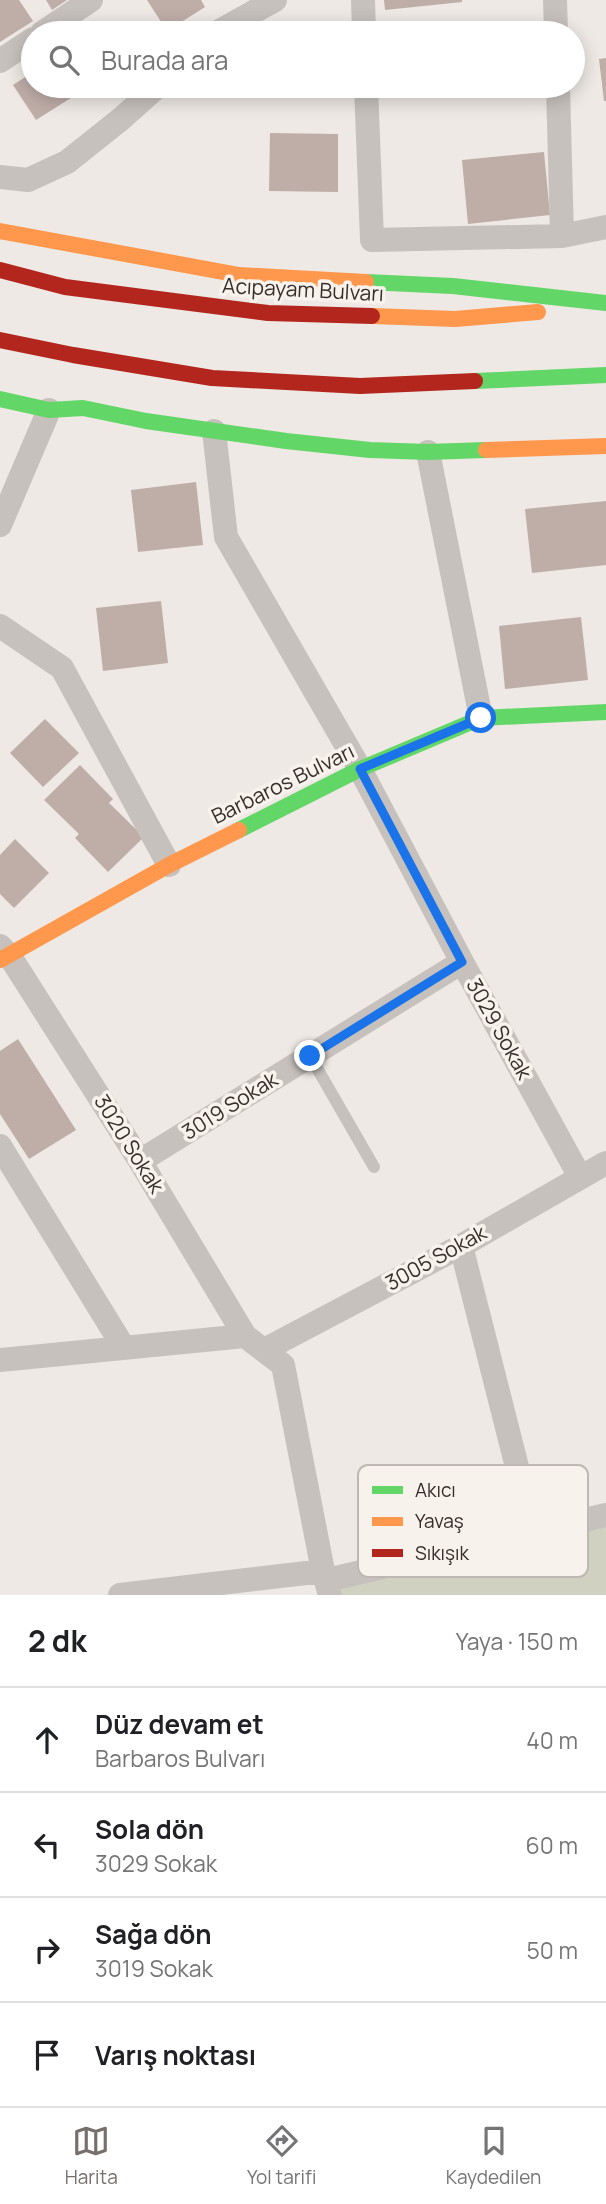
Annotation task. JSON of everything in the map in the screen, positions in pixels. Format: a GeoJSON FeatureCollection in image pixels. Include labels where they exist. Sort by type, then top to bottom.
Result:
{"type":"FeatureCollection","features":[{"type":"Feature","properties":{"kind":"main road"},"geometry":{"type":"LineString","coordinates":[[0,231],[239,275],[453,286],[606,305]]}},
{"type":"Feature","properties":{"kind":"main road","name":"Acıpayam Bulvarı"},"geometry":{"type":"LineString","coordinates":[[0,270],[65,286],[268,313],[454,319],[606,305]]}},
{"type":"Feature","properties":{"kind":"main road"},"geometry":{"type":"LineString","coordinates":[[0,340],[60,353],[212,378],[360,386],[606,375]]}},
{"type":"Feature","properties":{"kind":"main road"},"geometry":{"type":"LineString","coordinates":[[0,399],[49,410],[82,408],[214,431],[370,450],[428,452],[606,446]]}},
{"type":"Feature","properties":{"kind":"main road","name":"Barbaros Bulvarı"},"geometry":{"type":"LineString","coordinates":[[3,953],[169,865],[360,769],[481,718],[606,712]]}},
{"type":"Feature","properties":{"kind":"street"},"geometry":{"type":"LineString","coordinates":[[59,21],[91,0]]}},
{"type":"Feature","properties":{"kind":"street"},"geometry":{"type":"LineString","coordinates":[[237,21],[275,0]]}},
{"type":"Feature","properties":{"kind":"street"},"geometry":{"type":"LineString","coordinates":[[363,0],[364,21]]}},
{"type":"Feature","properties":{"kind":"street"},"geometry":{"type":"LineString","coordinates":[[555,0],[556,21]]}},
{"type":"Feature","properties":{"kind":"street"},"geometry":{"type":"LineString","coordinates":[[0,61],[21,47]]}},
{"type":"Feature","properties":{"kind":"street"},"geometry":{"type":"LineString","coordinates":[[0,177],[28,180],[67,162],[144,98]]}},
{"type":"Feature","properties":{"kind":"street"},"geometry":{"type":"LineString","coordinates":[[366,98],[372,240],[562,236],[606,227]]}},
{"type":"Feature","properties":{"kind":"street"},"geometry":{"type":"LineString","coordinates":[[558,98],[562,236]]}},
{"type":"Feature","properties":{"kind":"street"},"geometry":{"type":"LineString","coordinates":[[0,525],[49,410]]}},
{"type":"Feature","properties":{"kind":"street","name":"3029 Sokak"},"geometry":{"type":"LineString","coordinates":[[214,431],[226,537],[360,769],[580,1177]]}},
{"type":"Feature","properties":{"kind":"street"},"geometry":{"type":"LineString","coordinates":[[428,452],[481,718]]}},
{"type":"Feature","properties":{"kind":"street"},"geometry":{"type":"LineString","coordinates":[[0,626],[62,668],[169,865]]}},
{"type":"Feature","properties":{"kind":"street","name":"3020 Sokak"},"geometry":{"type":"LineString","coordinates":[[3,953],[140,1161],[255,1343],[283,1365],[327,1582]]}},
{"type":"Feature","properties":{"kind":"street","name":"3019 Sokak"},"geometry":{"type":"LineString","coordinates":[[140,1161],[462,962]]}},
{"type":"Feature","properties":{"kind":"street"},"geometry":{"type":"LineString","coordinates":[[0,1146],[124,1348]]}},
{"type":"Feature","properties":{"kind":"street","name":"3005 Sokak"},"geometry":{"type":"LineString","coordinates":[[255,1343],[461,1246],[606,1163]]}},
{"type":"Feature","properties":{"kind":"street"},"geometry":{"type":"LineString","coordinates":[[461,1246],[517,1465]]}},
{"type":"Feature","properties":{"kind":"street"},"geometry":{"type":"LineString","coordinates":[[0,1360],[124,1348],[255,1343]]}},
{"type":"Feature","properties":{"kind":"street"},"geometry":{"type":"LineString","coordinates":[[588,1520],[606,1515]]}},
{"type":"Feature","properties":{"kind":"street"},"geometry":{"type":"LineString","coordinates":[[120,1595],[327,1582],[358,1575]]}},
{"type":"Feature","properties":{"kind":"lane"},"geometry":{"type":"LineString","coordinates":[[310,1056],[374,1167]]}},
{"type":"Feature","properties":{"kind":"green space"},"geometry":{"type":"Polygon","coordinates":[[[606,1513],[606,1595],[330,1595],[327,1580],[358,1573],[358,1577],[588,1577],[588,1517],[606,1513]]]}},
{"type":"Feature","properties":{"kind":"building"},"geometry":{"type":"Polygon","coordinates":[[[0,0],[19,0],[33,21],[21,21],[21,29],[0,42],[0,0]]]}},
{"type":"Feature","properties":{"kind":"building"},"geometry":{"type":"Polygon","coordinates":[[[46,0],[67,0],[52,10],[46,0]]]}},
{"type":"Feature","properties":{"kind":"building"},"geometry":{"type":"Polygon","coordinates":[[[147,0],[201,0],[205,7],[183,21],[161,21],[147,0]]]}},
{"type":"Feature","properties":{"kind":"building"},"geometry":{"type":"Polygon","coordinates":[[[384,0],[462,0],[462,2],[385,10],[384,0]]]}},
{"type":"Feature","properties":{"kind":"building"},"geometry":{"type":"Polygon","coordinates":[[[606,58],[606,101],[604,101],[599,59],[606,58]]]}},
{"type":"Feature","properties":{"kind":"building"},"geometry":{"type":"Polygon","coordinates":[[[21,80],[21,97],[13,85],[21,80]]]}},
{"type":"Feature","properties":{"kind":"building"},"geometry":{"type":"Polygon","coordinates":[[[22,98],[71,98],[36,120],[22,98]]]}},
{"type":"Feature","properties":{"kind":"building"},"geometry":{"type":"Polygon","coordinates":[[[270,133],[338,134],[338,192],[269,191],[270,133]]]}},
{"type":"Feature","properties":{"kind":"building"},"geometry":{"type":"Polygon","coordinates":[[[544,152],[550,215],[468,224],[462,160],[544,152]]]}},
{"type":"Feature","properties":{"kind":"building"},"geometry":{"type":"Polygon","coordinates":[[[196,482],[203,545],[138,552],[131,490],[196,482]]]}},
{"type":"Feature","properties":{"kind":"building"},"geometry":{"type":"Polygon","coordinates":[[[606,501],[606,565],[532,573],[525,509],[606,501]]]}},
{"type":"Feature","properties":{"kind":"building"},"geometry":{"type":"Polygon","coordinates":[[[161,601],[168,663],[103,671],[96,608],[161,601]]]}},
{"type":"Feature","properties":{"kind":"building"},"geometry":{"type":"Polygon","coordinates":[[[581,617],[588,680],[505,689],[499,626],[581,617]]]}},
{"type":"Feature","properties":{"kind":"building"},"geometry":{"type":"Polygon","coordinates":[[[45,719],[79,753],[43,787],[10,753],[45,719]]]}},
{"type":"Feature","properties":{"kind":"building"},"geometry":{"type":"Polygon","coordinates":[[[80,765],[113,799],[109,803],[144,837],[108,872],[75,838],[79,834],[44,800],[80,765]]]}},
{"type":"Feature","properties":{"kind":"building"},"geometry":{"type":"Polygon","coordinates":[[[15,839],[49,873],[14,908],[0,894],[0,855],[15,839]]]}},
{"type":"Feature","properties":{"kind":"building"},"geometry":{"type":"Polygon","coordinates":[[[18,1039],[76,1130],[29,1159],[0,1114],[0,1051],[18,1039]]]}},
{"type":"Feature","properties":{"kind":"traffic: fast"},"geometry":{"type":"LineString","coordinates":[[366,282],[453,286],[606,303]]}},
{"type":"Feature","properties":{"kind":"traffic: fast"},"geometry":{"type":"LineString","coordinates":[[475,381],[606,375]]}},
{"type":"Feature","properties":{"kind":"traffic: fast"},"geometry":{"type":"LineString","coordinates":[[0,399],[49,410],[83,408],[146,421],[370,450],[486,450]]}},
{"type":"Feature","properties":{"kind":"traffic: fast"},"geometry":{"type":"LineString","coordinates":[[239,830],[360,769],[481,718],[606,712]]}},
{"type":"Feature","properties":{"kind":"traffic: slow"},"geometry":{"type":"LineString","coordinates":[[0,231],[239,275],[366,282]]}},
{"type":"Feature","properties":{"kind":"traffic: slow"},"geometry":{"type":"LineString","coordinates":[[372,316],[455,319],[538,312]]}},
{"type":"Feature","properties":{"kind":"traffic: slow"},"geometry":{"type":"LineString","coordinates":[[486,450],[606,446]]}},
{"type":"Feature","properties":{"kind":"traffic: slow"},"geometry":{"type":"LineString","coordinates":[[0,960],[169,865],[239,830]]}},
{"type":"Feature","properties":{"kind":"traffic: jam"},"geometry":{"type":"LineString","coordinates":[[0,270],[65,287],[268,313],[372,316]]}},
{"type":"Feature","properties":{"kind":"traffic: jam"},"geometry":{"type":"LineString","coordinates":[[0,340],[212,378],[360,386],[475,381]]}},
{"type":"Feature","properties":{"kind":"route"},"geometry":{"type":"LineString","coordinates":[[310,1056],[462,962],[360,769],[481,718]]}}]}
